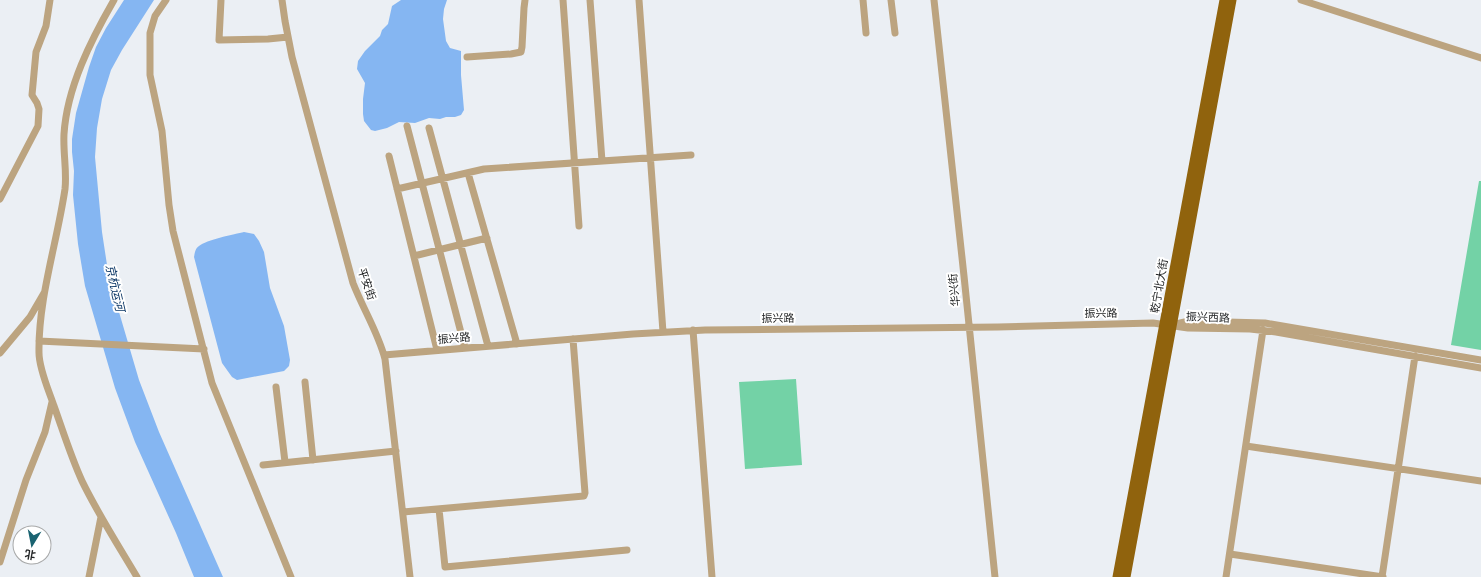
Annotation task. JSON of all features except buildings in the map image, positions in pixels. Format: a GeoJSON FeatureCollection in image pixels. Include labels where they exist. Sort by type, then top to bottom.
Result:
{"type":"FeatureCollection","features":[{"type":"Feature","properties":{"kind":"main road","name":"乾宁北大街"},"geometry":{"type":"LineString","coordinates":[[1126,577],[1224,0]]}},
{"type":"Feature","properties":{"kind":"main road","name":"乾宁北大街"},"geometry":{"type":"LineString","coordinates":[[1117,577],[1232,0]]}},
{"type":"Feature","properties":{"kind":"street"},"geometry":{"type":"LineString","coordinates":[[0,199],[38,126],[39,109],[32,95],[36,52],[46,26],[50,0]]}},
{"type":"Feature","properties":{"kind":"street"},"geometry":{"type":"LineString","coordinates":[[114,0],[98,28],[82,62],[67,113],[64,135],[66,182],[46,289],[39,341],[39,356],[52,402],[74,461],[101,517],[136,577]]}},
{"type":"Feature","properties":{"kind":"street"},"geometry":{"type":"LineString","coordinates":[[166,0],[155,16],[150,33],[150,75],[162,131],[173,231],[212,383],[291,577]]}},
{"type":"Feature","properties":{"kind":"street"},"geometry":{"type":"LineString","coordinates":[[221,0],[219,40],[288,37]]}},
{"type":"Feature","properties":{"kind":"street","name":"平安街"},"geometry":{"type":"LineString","coordinates":[[282,0],[288,37],[299,84],[353,283],[360,302],[378,336],[387,367],[410,577]]}},
{"type":"Feature","properties":{"kind":"street"},"geometry":{"type":"LineString","coordinates":[[467,57],[521,52],[525,0]]}},
{"type":"Feature","properties":{"kind":"street"},"geometry":{"type":"LineString","coordinates":[[563,0],[576,163],[579,226]]}},
{"type":"Feature","properties":{"kind":"street"},"geometry":{"type":"LineString","coordinates":[[590,0],[602,161]]}},
{"type":"Feature","properties":{"kind":"street"},"geometry":{"type":"LineString","coordinates":[[639,0],[663,332]]}},
{"type":"Feature","properties":{"kind":"street"},"geometry":{"type":"LineString","coordinates":[[863,0],[866,33]]}},
{"type":"Feature","properties":{"kind":"street"},"geometry":{"type":"LineString","coordinates":[[891,0],[895,33]]}},
{"type":"Feature","properties":{"kind":"street","name":"华兴街"},"geometry":{"type":"LineString","coordinates":[[934,0],[970,327],[995,577]]}},
{"type":"Feature","properties":{"kind":"street"},"geometry":{"type":"LineString","coordinates":[[1301,0],[1481,58]]}},
{"type":"Feature","properties":{"kind":"street"},"geometry":{"type":"LineString","coordinates":[[407,126],[465,348]]}},
{"type":"Feature","properties":{"kind":"street"},"geometry":{"type":"LineString","coordinates":[[429,128],[488,346]]}},
{"type":"Feature","properties":{"kind":"street"},"geometry":{"type":"LineString","coordinates":[[397,189],[443,178],[498,168],[691,155]]}},
{"type":"Feature","properties":{"kind":"street"},"geometry":{"type":"LineString","coordinates":[[389,156],[437,350]]}},
{"type":"Feature","properties":{"kind":"street"},"geometry":{"type":"LineString","coordinates":[[468,173],[517,344]]}},
{"type":"Feature","properties":{"kind":"street"},"geometry":{"type":"LineString","coordinates":[[414,256],[487,238]]}},
{"type":"Feature","properties":{"kind":"street"},"geometry":{"type":"LineString","coordinates":[[0,353],[30,317],[46,289]]}},
{"type":"Feature","properties":{"kind":"street","name":"振兴西路"},"geometry":{"type":"LineString","coordinates":[[1168,324],[1189,321],[1265,323],[1481,360]]}},
{"type":"Feature","properties":{"kind":"street","name":"振兴路"},"geometry":{"type":"LineString","coordinates":[[384,355],[693,330],[970,327],[1153,322],[1168,324]]}},
{"type":"Feature","properties":{"kind":"street","name":"振兴西路"},"geometry":{"type":"LineString","coordinates":[[1168,324],[1188,328],[1263,330],[1481,368]]}},
{"type":"Feature","properties":{"kind":"street"},"geometry":{"type":"LineString","coordinates":[[693,330],[712,577]]}},
{"type":"Feature","properties":{"kind":"street"},"geometry":{"type":"LineString","coordinates":[[1226,577],[1263,330]]}},
{"type":"Feature","properties":{"kind":"street"},"geometry":{"type":"LineString","coordinates":[[403,512],[584,496],[572,339]]}},
{"type":"Feature","properties":{"kind":"street"},"geometry":{"type":"LineString","coordinates":[[39,341],[204,349]]}},
{"type":"Feature","properties":{"kind":"street"},"geometry":{"type":"LineString","coordinates":[[1230,554],[1383,577],[1415,356]]}},
{"type":"Feature","properties":{"kind":"street"},"geometry":{"type":"LineString","coordinates":[[305,382],[313,460]]}},
{"type":"Feature","properties":{"kind":"street"},"geometry":{"type":"LineString","coordinates":[[276,387],[285,462]]}},
{"type":"Feature","properties":{"kind":"street"},"geometry":{"type":"LineString","coordinates":[[1,558],[26,480],[45,432],[52,402]]}},
{"type":"Feature","properties":{"kind":"street"},"geometry":{"type":"LineString","coordinates":[[1246,446],[1481,481]]}},
{"type":"Feature","properties":{"kind":"street"},"geometry":{"type":"LineString","coordinates":[[263,465],[396,451]]}},
{"type":"Feature","properties":{"kind":"street"},"geometry":{"type":"LineString","coordinates":[[439,509],[445,567],[627,550]]}},
{"type":"Feature","properties":{"kind":"street"},"geometry":{"type":"LineString","coordinates":[[89,577],[101,517]]}},
{"type":"Feature","properties":{"kind":"green space"},"geometry":{"type":"Polygon","coordinates":[[[1479,181],[1481,181],[1481,350],[1451,345],[1479,181]]]}},
{"type":"Feature","properties":{"kind":"green space"},"geometry":{"type":"Polygon","coordinates":[[[796,379],[802,465],[745,469],[739,382],[796,379]]]}},
{"type":"Feature","properties":{"kind":"water"},"geometry":{"type":"Polygon","coordinates":[[[124,0],[154,0],[111,70],[102,99],[97,128],[95,157],[102,232],[109,278],[139,380],[159,432],[223,577],[194,577],[135,442],[115,388],[85,286],[78,244],[73,195],[74,171],[72,139],[76,113],[96,47],[124,0]]]}},
{"type":"Feature","properties":{"kind":"water"},"geometry":{"type":"Polygon","coordinates":[[[401,0],[447,0],[443,19],[446,41],[450,48],[461,51],[461,75],[464,110],[461,115],[455,117],[440,119],[429,118],[415,123],[399,122],[387,128],[375,131],[371,130],[364,121],[363,99],[365,83],[357,69],[358,61],[365,51],[380,36],[382,30],[388,24],[392,6],[401,0]]]}},
{"type":"Feature","properties":{"kind":"water"},"geometry":{"type":"Polygon","coordinates":[[[244,232],[254,234],[264,252],[270,288],[284,326],[290,360],[289,366],[284,371],[237,380],[232,377],[222,363],[194,257],[197,248],[203,244],[244,232]]]}},
{"type":"Feature","properties":{"kind":"water label","name":"京杭运河"},"geometry":{"type":"Point","coordinates":[115,288]}}]}
